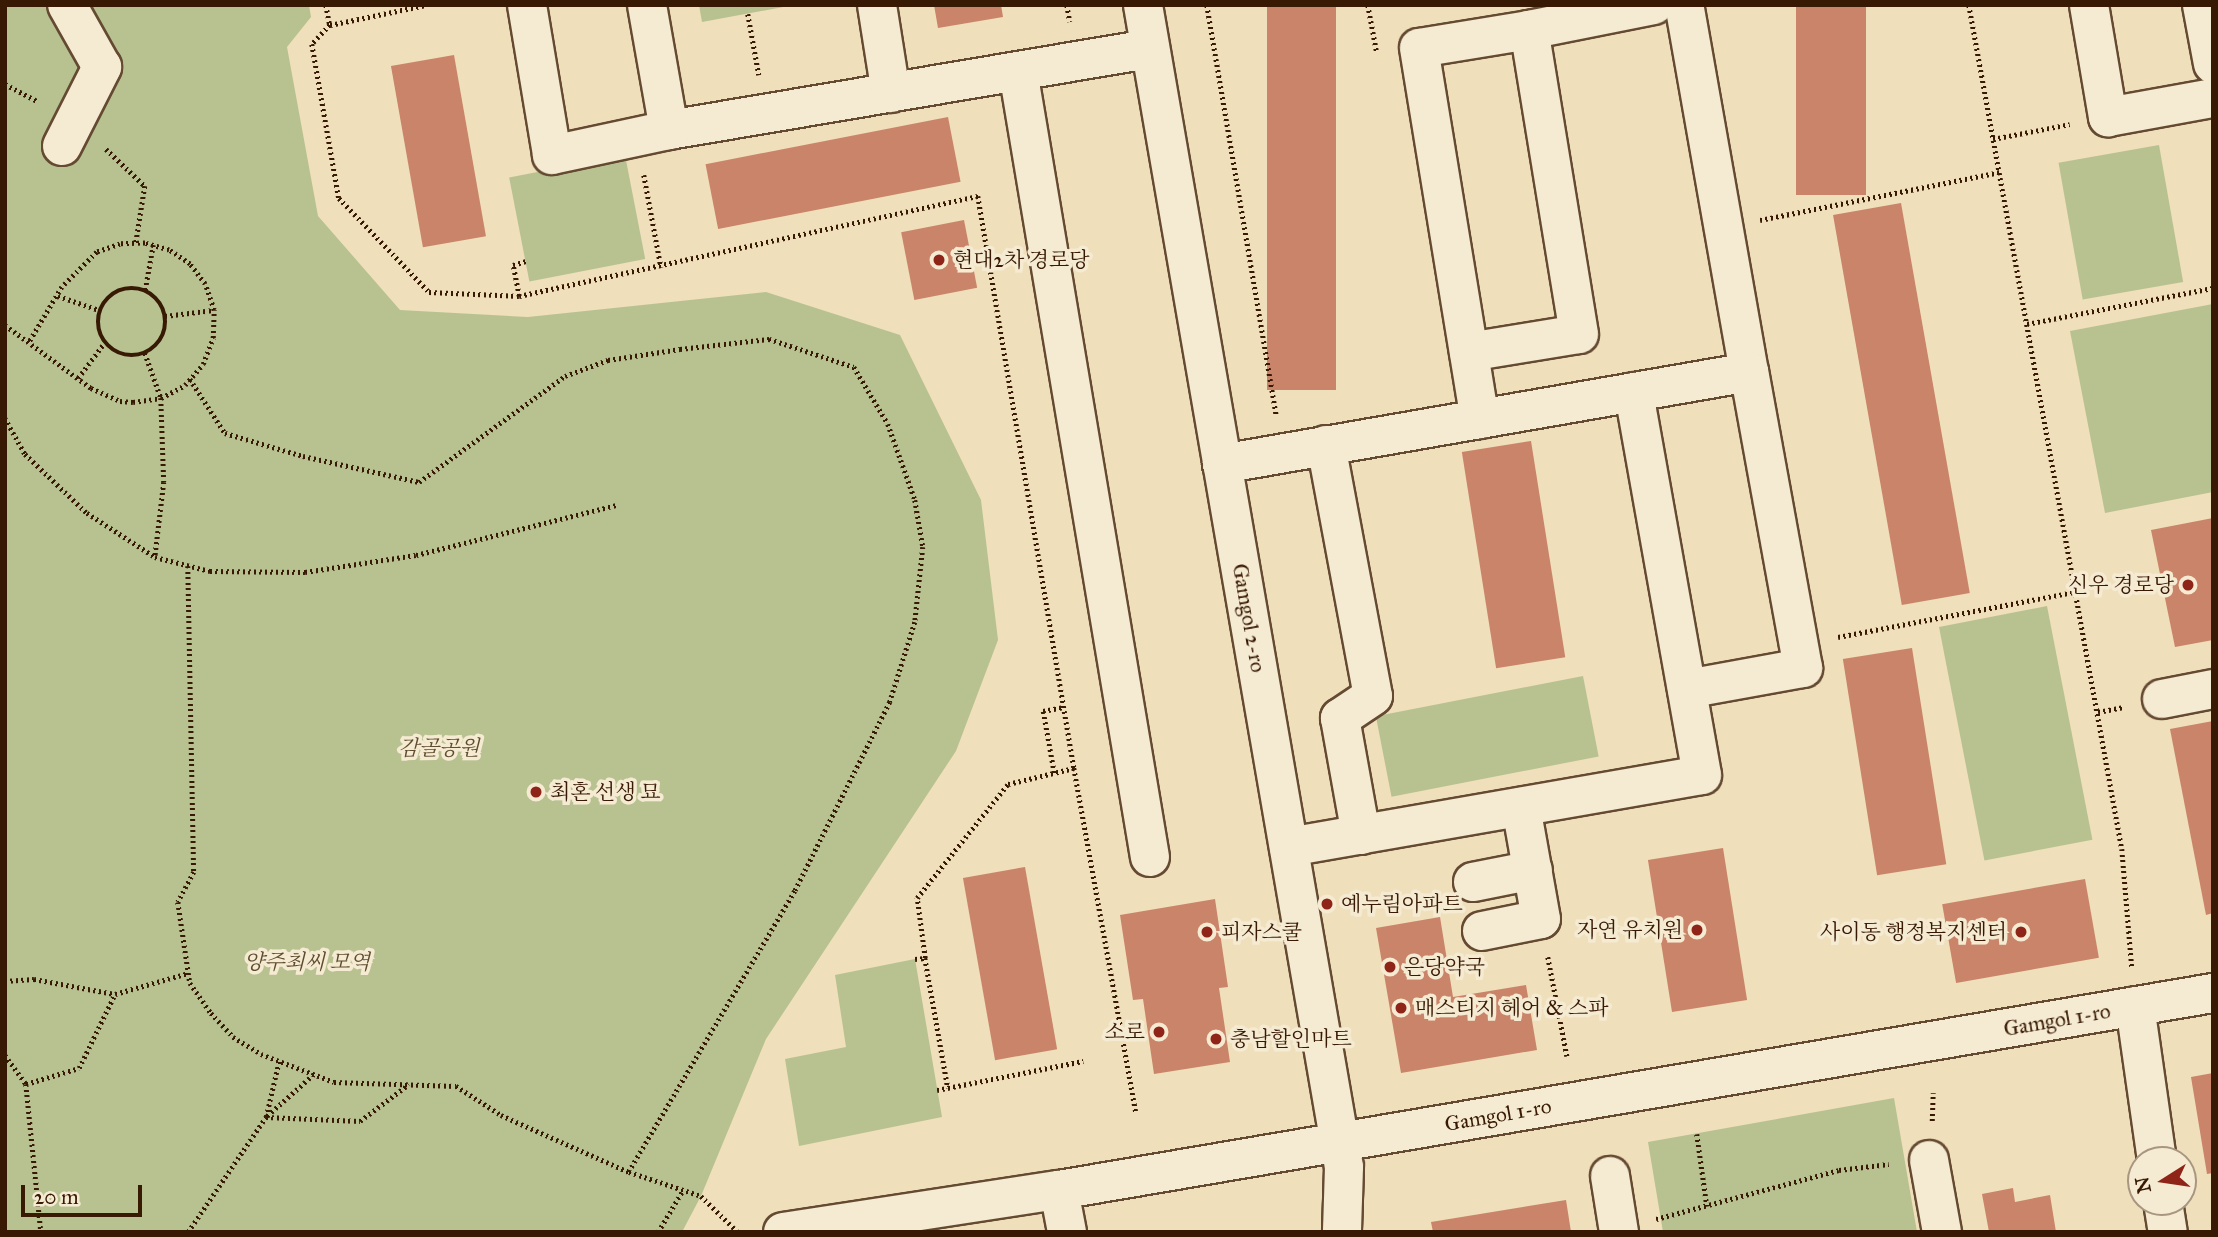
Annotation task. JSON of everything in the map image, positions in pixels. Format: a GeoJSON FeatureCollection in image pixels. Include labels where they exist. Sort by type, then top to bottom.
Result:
{"type":"FeatureCollection","features":[{"type":"Feature","properties":{"kind":"street"},"geometry":{"type":"LineString","coordinates":[[67,5],[102,67],[68,134]]}},
{"type":"Feature","properties":{"kind":"street"},"geometry":{"type":"LineString","coordinates":[[527,5],[552,155],[653,134],[1150,49]]}},
{"type":"Feature","properties":{"kind":"street"},"geometry":{"type":"LineString","coordinates":[[647,5],[653,134]]}},
{"type":"Feature","properties":{"kind":"street"},"geometry":{"type":"LineString","coordinates":[[877,5],[891,93]]}},
{"type":"Feature","properties":{"kind":"street","name":"Gamgol 2-ro"},"geometry":{"type":"LineString","coordinates":[[1143,5],[1340,1142],[1344,1167],[1342,1232]]}},
{"type":"Feature","properties":{"kind":"street"},"geometry":{"type":"LineString","coordinates":[[1479,419],[1419,48],[1654,5]]}},
{"type":"Feature","properties":{"kind":"street"},"geometry":{"type":"LineString","coordinates":[[1684,5],[1803,668],[1687,689]]}},
{"type":"Feature","properties":{"kind":"street"},"geometry":{"type":"LineString","coordinates":[[2089,5],[2108,117],[2213,98]]}},
{"type":"Feature","properties":{"kind":"street"},"geometry":{"type":"LineString","coordinates":[[2202,5],[2213,64]]}},
{"type":"Feature","properties":{"kind":"street"},"geometry":{"type":"LineString","coordinates":[[1469,352],[1578,334],[1529,30]]}},
{"type":"Feature","properties":{"kind":"street"},"geometry":{"type":"LineString","coordinates":[[1018,71],[1150,857]]}},
{"type":"Feature","properties":{"kind":"street"},"geometry":{"type":"LineString","coordinates":[[1222,464],[1749,372]]}},
{"type":"Feature","properties":{"kind":"street"},"geometry":{"type":"LineString","coordinates":[[1289,847],[1702,775],[1634,392]]}},
{"type":"Feature","properties":{"kind":"street"},"geometry":{"type":"LineString","coordinates":[[1326,446],[1373,696],[1340,718],[1361,835]]}},
{"type":"Feature","properties":{"kind":"street"},"geometry":{"type":"LineString","coordinates":[[2162,699],[2213,689]]}},
{"type":"Feature","properties":{"kind":"street"},"geometry":{"type":"LineString","coordinates":[[1482,931],[1541,919],[1521,807]]}},
{"type":"Feature","properties":{"kind":"street"},"geometry":{"type":"LineString","coordinates":[[1473,881],[1533,870]]}},
{"type":"Feature","properties":{"kind":"street","name":"Gamgol 1-ro"},"geometry":{"type":"LineString","coordinates":[[783,1232],[1059,1190],[2213,993]]}},
{"type":"Feature","properties":{"kind":"street"},"geometry":{"type":"LineString","coordinates":[[2135,1006],[2155,1146]]}},
{"type":"Feature","properties":{"kind":"street"},"geometry":{"type":"LineString","coordinates":[[1929,1160],[1942,1232]]}},
{"type":"Feature","properties":{"kind":"street"},"geometry":{"type":"LineString","coordinates":[[1610,1176],[1619,1230]]}},
{"type":"Feature","properties":{"kind":"street"},"geometry":{"type":"LineString","coordinates":[[1059,1190],[1067,1232]]}},
{"type":"Feature","properties":{"kind":"path"},"geometry":{"type":"LineString","coordinates":[[326,5],[330,25]]}},
{"type":"Feature","properties":{"kind":"path"},"geometry":{"type":"LineString","coordinates":[[426,5],[330,25],[312,44],[339,198],[429,292],[519,296],[662,267],[978,196],[1063,707],[1136,1111]]}},
{"type":"Feature","properties":{"kind":"path"},"geometry":{"type":"LineString","coordinates":[[1207,5],[1283,453]]}},
{"type":"Feature","properties":{"kind":"path"},"geometry":{"type":"LineString","coordinates":[[1969,5],[2122,849],[2135,1006]]}},
{"type":"Feature","properties":{"kind":"path"},"geometry":{"type":"LineString","coordinates":[[748,14],[766,114]]}},
{"type":"Feature","properties":{"kind":"path"},"geometry":{"type":"LineString","coordinates":[[1993,139],[2108,117]]}},
{"type":"Feature","properties":{"kind":"path"},"geometry":{"type":"LineString","coordinates":[[68,134],[145,186],[136,243]]}},
{"type":"Feature","properties":{"kind":"path"},"geometry":{"type":"LineString","coordinates":[[653,134],[662,267]]}},
{"type":"Feature","properties":{"kind":"path"},"geometry":{"type":"LineString","coordinates":[[1724,228],[2000,172]]}},
{"type":"Feature","properties":{"kind":"path"},"geometry":{"type":"LineString","coordinates":[[5,325],[78,378],[120,401],[161,398],[190,379],[203,364],[213,338],[214,310],[205,284],[190,264],[169,250],[153,245],[120,244],[97,252],[58,296],[30,341]]}},
{"type":"Feature","properties":{"kind":"path"},"geometry":{"type":"LineString","coordinates":[[145,290],[153,245]]}},
{"type":"Feature","properties":{"kind":"path"},"geometry":{"type":"LineString","coordinates":[[519,296],[513,265],[526,261]]}},
{"type":"Feature","properties":{"kind":"path"},"geometry":{"type":"LineString","coordinates":[[123,288],[145,290],[162,305],[165,316],[162,338],[145,353],[123,355],[105,342],[99,332],[99,310],[113,293],[123,288]]}},
{"type":"Feature","properties":{"kind":"path"},"geometry":{"type":"LineString","coordinates":[[2027,324],[2213,288]]}},
{"type":"Feature","properties":{"kind":"path"},"geometry":{"type":"LineString","coordinates":[[58,296],[99,310]]}},
{"type":"Feature","properties":{"kind":"path"},"geometry":{"type":"LineString","coordinates":[[165,316],[214,310]]}},
{"type":"Feature","properties":{"kind":"path"},"geometry":{"type":"LineString","coordinates":[[190,379],[225,433],[303,456],[419,482],[565,376],[608,360],[680,349],[769,339],[854,367],[888,424],[915,500],[923,547],[915,622],[890,702],[795,891],[629,1172]]}},
{"type":"Feature","properties":{"kind":"path"},"geometry":{"type":"LineString","coordinates":[[78,378],[105,342]]}},
{"type":"Feature","properties":{"kind":"path"},"geometry":{"type":"LineString","coordinates":[[145,353],[161,398],[164,482],[155,557]]}},
{"type":"Feature","properties":{"kind":"path"},"geometry":{"type":"LineString","coordinates":[[5,418],[24,454],[88,513],[155,557],[210,571],[306,572],[416,555],[616,505]]}},
{"type":"Feature","properties":{"kind":"path"},"geometry":{"type":"LineString","coordinates":[[188,566],[194,872],[178,902],[190,983],[211,1013],[233,1037],[261,1054],[334,1082],[456,1086],[501,1115],[629,1172],[701,1196],[738,1232]]}},
{"type":"Feature","properties":{"kind":"path"},"geometry":{"type":"LineString","coordinates":[[1799,646],[2075,592]]}},
{"type":"Feature","properties":{"kind":"path"},"geometry":{"type":"LineString","coordinates":[[1054,773],[1043,711],[1063,707]]}},
{"type":"Feature","properties":{"kind":"path"},"geometry":{"type":"LineString","coordinates":[[948,1088],[925,958],[918,898],[1008,784],[1074,768]]}},
{"type":"Feature","properties":{"kind":"path"},"geometry":{"type":"LineString","coordinates":[[1541,919],[1567,1056]]}},
{"type":"Feature","properties":{"kind":"path"},"geometry":{"type":"LineString","coordinates":[[915,959],[925,958]]}},
{"type":"Feature","properties":{"kind":"path"},"geometry":{"type":"LineString","coordinates":[[5,981],[34,979],[115,994],[188,973]]}},
{"type":"Feature","properties":{"kind":"path"},"geometry":{"type":"LineString","coordinates":[[26,1083],[79,1068],[115,994]]}},
{"type":"Feature","properties":{"kind":"path"},"geometry":{"type":"LineString","coordinates":[[5,1055],[26,1083],[41,1232]]}},
{"type":"Feature","properties":{"kind":"path"},"geometry":{"type":"LineString","coordinates":[[266,1117],[279,1061]]}},
{"type":"Feature","properties":{"kind":"path"},"geometry":{"type":"LineString","coordinates":[[937,1090],[1083,1061]]}},
{"type":"Feature","properties":{"kind":"path"},"geometry":{"type":"LineString","coordinates":[[188,1232],[266,1117],[314,1074]]}},
{"type":"Feature","properties":{"kind":"path"},"geometry":{"type":"LineString","coordinates":[[266,1117],[360,1121],[409,1084]]}},
{"type":"Feature","properties":{"kind":"path"},"geometry":{"type":"LineString","coordinates":[[1698,1133],[1707,1206]]}},
{"type":"Feature","properties":{"kind":"path"},"geometry":{"type":"LineString","coordinates":[[1619,1230],[1839,1170],[1929,1160]]}},
{"type":"Feature","properties":{"kind":"path"},"geometry":{"type":"LineString","coordinates":[[658,1232],[683,1190]]}},
{"type":"Feature","properties":{"kind":"green space","name":"감골공원"},"geometry":{"type":"Polygon","coordinates":[[[5,5],[309,5],[311,17],[287,47],[318,216],[400,310],[528,317],[766,292],[900,335],[981,500],[998,640],[956,751],[766,1039],[701,1196],[682,1232],[5,1232],[5,5]]]}},
{"type":"Feature","properties":{"kind":"green space"},"geometry":{"type":"Polygon","coordinates":[[[699,5],[794,5],[702,22],[699,5]]]}},
{"type":"Feature","properties":{"kind":"green space"},"geometry":{"type":"Polygon","coordinates":[[[2159,145],[2183,282],[2083,300],[2059,163],[2159,145]]]}},
{"type":"Feature","properties":{"kind":"green space"},"geometry":{"type":"Polygon","coordinates":[[[625,155],[645,259],[529,282],[509,178],[625,155]]]}},
{"type":"Feature","properties":{"kind":"green space"},"geometry":{"type":"Polygon","coordinates":[[[2213,304],[2213,492],[2105,513],[2070,331],[2213,304]]]}},
{"type":"Feature","properties":{"kind":"green space"},"geometry":{"type":"Polygon","coordinates":[[[2047,606],[2092,840],[1984,861],[1939,627],[2047,606]]]}},
{"type":"Feature","properties":{"kind":"green space"},"geometry":{"type":"Polygon","coordinates":[[[1583,676],[1599,756],[1392,797],[1376,716],[1583,676]]]}},
{"type":"Feature","properties":{"kind":"green space"},"geometry":{"type":"Polygon","coordinates":[[[915,959],[942,1117],[799,1146],[785,1059],[846,1047],[835,975],[915,959]]]}},
{"type":"Feature","properties":{"kind":"green space"},"geometry":{"type":"Polygon","coordinates":[[[1894,1098],[1917,1232],[1663,1232],[1648,1142],[1894,1098]]]}},
{"type":"Feature","properties":{"kind":"building"},"geometry":{"type":"Polygon","coordinates":[[[934,5],[1001,5],[1003,17],[938,28],[934,5]]]}},
{"type":"Feature","properties":{"kind":"building"},"geometry":{"type":"Polygon","coordinates":[[[1267,5],[1336,5],[1336,390],[1267,390],[1267,5]]]}},
{"type":"Feature","properties":{"kind":"building"},"geometry":{"type":"Polygon","coordinates":[[[1796,5],[1866,5],[1866,195],[1796,195],[1796,5]]]}},
{"type":"Feature","properties":{"kind":"building"},"geometry":{"type":"Polygon","coordinates":[[[454,55],[486,236],[423,247],[391,66],[454,55]]]}},
{"type":"Feature","properties":{"kind":"building"},"geometry":{"type":"Polygon","coordinates":[[[948,117],[961,182],[718,229],[706,164],[948,117]]]}},
{"type":"Feature","properties":{"kind":"building"},"geometry":{"type":"Polygon","coordinates":[[[1901,203],[1970,593],[1902,605],[1833,215],[1901,203]]]}},
{"type":"Feature","properties":{"kind":"building","name":"현대2차 경로당"},"geometry":{"type":"Polygon","coordinates":[[[964,220],[977,288],[914,300],[901,232],[964,220]]]}},
{"type":"Feature","properties":{"kind":"building"},"geometry":{"type":"Polygon","coordinates":[[[1531,441],[1565,657],[1496,668],[1462,452],[1531,441]]]}},
{"type":"Feature","properties":{"kind":"building","name":"신우 경로당"},"geometry":{"type":"Polygon","coordinates":[[[2213,518],[2213,640],[2175,647],[2151,530],[2213,518]]]}},
{"type":"Feature","properties":{"kind":"building"},"geometry":{"type":"Polygon","coordinates":[[[1912,648],[1946,864],[1877,875],[1843,659],[1912,648]]]}},
{"type":"Feature","properties":{"kind":"building"},"geometry":{"type":"Polygon","coordinates":[[[2213,721],[2213,913],[2206,915],[2170,729],[2213,721]]]}},
{"type":"Feature","properties":{"kind":"building","name":"자연 유치원"},"geometry":{"type":"Polygon","coordinates":[[[1723,848],[1747,1000],[1672,1012],[1648,860],[1723,848]]]}},
{"type":"Feature","properties":{"kind":"building"},"geometry":{"type":"Polygon","coordinates":[[[1025,867],[1057,1049],[995,1060],[963,878],[1025,867]]]}},
{"type":"Feature","properties":{"kind":"building","name":"사이동 행정복지센터"},"geometry":{"type":"Polygon","coordinates":[[[2085,879],[2099,958],[1956,983],[1942,904],[2085,879]]]}},
{"type":"Feature","properties":{"kind":"building"},"geometry":{"type":"Polygon","coordinates":[[[1215,899],[1228,987],[1219,988],[1230,1062],[1154,1074],[1143,999],[1133,1000],[1120,915],[1215,899]]]}},
{"type":"Feature","properties":{"kind":"building"},"geometry":{"type":"Polygon","coordinates":[[[1440,917],[1453,997],[1526,985],[1537,1050],[1401,1073],[1376,928],[1440,917]]]}},
{"type":"Feature","properties":{"kind":"building"},"geometry":{"type":"Polygon","coordinates":[[[2213,1073],[2213,1173],[2207,1174],[2191,1077],[2213,1073]]]}},
{"type":"Feature","properties":{"kind":"building"},"geometry":{"type":"Polygon","coordinates":[[[2013,1188],[2015,1202],[2050,1195],[2056,1232],[1989,1232],[1982,1194],[2013,1188]]]}},
{"type":"Feature","properties":{"kind":"building"},"geometry":{"type":"Polygon","coordinates":[[[1566,1200],[1571,1232],[1433,1232],[1431,1222],[1566,1200]]]}},
{"type":"Feature","properties":{"kind":"place","name":"현대2차 경로당"},"geometry":{"type":"Point","coordinates":[939,260]}},
{"type":"Feature","properties":{"kind":"place","name":"신우 경로당"},"geometry":{"type":"Point","coordinates":[2188,585]}},
{"type":"Feature","properties":{"kind":"place","name":"최혼 선생 묘"},"geometry":{"type":"Point","coordinates":[536,792]}},
{"type":"Feature","properties":{"kind":"place","name":"예누림아파트"},"geometry":{"type":"Point","coordinates":[1327,904]}},
{"type":"Feature","properties":{"kind":"place","name":"자연 유치원"},"geometry":{"type":"Point","coordinates":[1697,930]}},
{"type":"Feature","properties":{"kind":"place","name":"피자스쿨"},"geometry":{"type":"Point","coordinates":[1207,932]}},
{"type":"Feature","properties":{"kind":"place","name":"사이동 행정복지센터"},"geometry":{"type":"Point","coordinates":[2021,932]}},
{"type":"Feature","properties":{"kind":"place","name":"은당약국"},"geometry":{"type":"Point","coordinates":[1390,967]}},
{"type":"Feature","properties":{"kind":"place","name":"매스티지 헤어 & 스파"},"geometry":{"type":"Point","coordinates":[1401,1008]}},
{"type":"Feature","properties":{"kind":"place","name":"소로"},"geometry":{"type":"Point","coordinates":[1159,1032]}},
{"type":"Feature","properties":{"kind":"place","name":"충남할인마트"},"geometry":{"type":"Point","coordinates":[1216,1039]}},
{"type":"Feature","properties":{"kind":"park label","name":"양주최씨 모역"},"geometry":{"type":"Point","coordinates":[307,962]}}]}
